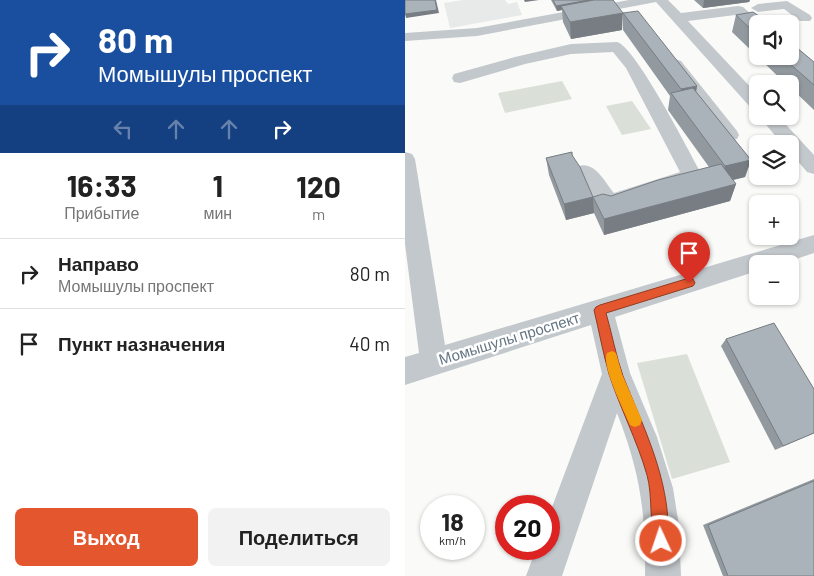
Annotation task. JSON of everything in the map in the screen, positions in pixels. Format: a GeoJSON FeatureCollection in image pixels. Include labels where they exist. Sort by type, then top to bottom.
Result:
{"type":"FeatureCollection","features":[{"type":"Feature","properties":{"kind":"street"},"geometry":{"type":"LineString","coordinates":[[405,37],[477,32],[651,0]]}},
{"type":"Feature","properties":{"kind":"street"},"geometry":{"type":"LineString","coordinates":[[661,0],[679,18],[741,110],[739,146]]}},
{"type":"Feature","properties":{"kind":"street"},"geometry":{"type":"LineString","coordinates":[[679,18],[738,10],[754,4],[787,5],[805,18]]}},
{"type":"Feature","properties":{"kind":"street"},"geometry":{"type":"LineString","coordinates":[[629,5],[641,20]]}},
{"type":"Feature","properties":{"kind":"street"},"geometry":{"type":"LineString","coordinates":[[738,10],[749,20]]}},
{"type":"Feature","properties":{"kind":"street"},"geometry":{"type":"LineString","coordinates":[[460,78],[521,60],[571,49],[617,47],[633,67],[672,129],[692,175],[610,202],[585,171]]}},
{"type":"Feature","properties":{"kind":"street"},"geometry":{"type":"LineString","coordinates":[[664,50],[741,110]]}},
{"type":"Feature","properties":{"kind":"street"},"geometry":{"type":"LineString","coordinates":[[776,125],[814,167]]}},
{"type":"Feature","properties":{"kind":"street"},"geometry":{"type":"LineString","coordinates":[[405,159],[427,319],[435,362]]}},
{"type":"Feature","properties":{"kind":"street","name":"Момышулы проспект"},"geometry":{"type":"LineString","coordinates":[[405,371],[814,244]]}},
{"type":"Feature","properties":{"kind":"street"},"geometry":{"type":"LineString","coordinates":[[600,310],[616,374],[655,477],[660,509],[663,576]]}},
{"type":"Feature","properties":{"kind":"street"},"geometry":{"type":"LineString","coordinates":[[544,576],[616,374]]}},
{"type":"Feature","properties":{"kind":"shaded area"},"geometry":{"type":"Polygon","coordinates":[[[463,0],[505,0],[508,4],[517,2],[522,15],[450,28],[444,3],[463,0]]]}},
{"type":"Feature","properties":{"kind":"shaded area"},"geometry":{"type":"Polygon","coordinates":[[[562,81],[572,99],[505,113],[498,93],[562,81]]]}},
{"type":"Feature","properties":{"kind":"shaded area"},"geometry":{"type":"Polygon","coordinates":[[[632,101],[651,129],[622,135],[606,106],[632,101]]]}},
{"type":"Feature","properties":{"kind":"shaded area"},"geometry":{"type":"Polygon","coordinates":[[[687,354],[730,462],[672,479],[637,363],[687,354]]]}},
{"type":"Feature","properties":{"kind":"building"},"geometry":{"type":"Polygon","coordinates":[[[405,0],[435,0],[437,10],[405,14],[405,0]]]}},
{"type":"Feature","properties":{"kind":"building"},"geometry":{"type":"Polygon","coordinates":[[[553,0],[589,0],[556,6],[553,0]]]}},
{"type":"Feature","properties":{"kind":"building"},"geometry":{"type":"Polygon","coordinates":[[[594,0],[613,0],[623,13],[570,22],[561,6],[594,0]]]}},
{"type":"Feature","properties":{"kind":"building"},"geometry":{"type":"Polygon","coordinates":[[[638,11],[697,86],[681,89],[623,13],[638,11]]]}},
{"type":"Feature","properties":{"kind":"building"},"geometry":{"type":"Polygon","coordinates":[[[753,12],[758,15],[749,15],[749,27],[736,15],[753,12]]]}},
{"type":"Feature","properties":{"kind":"building"},"geometry":{"type":"Polygon","coordinates":[[[799,50],[814,62],[814,85],[791,65],[799,65],[799,50]]]}},
{"type":"Feature","properties":{"kind":"building"},"geometry":{"type":"Polygon","coordinates":[[[693,88],[749,158],[749,160],[725,166],[671,93],[693,88]]]}},
{"type":"Feature","properties":{"kind":"building"},"geometry":{"type":"Polygon","coordinates":[[[572,152],[593,197],[564,204],[546,158],[572,152]]]}},
{"type":"Feature","properties":{"kind":"building"},"geometry":{"type":"Polygon","coordinates":[[[721,164],[736,184],[604,219],[593,197],[603,194],[611,196],[658,180],[721,164]]]}},
{"type":"Feature","properties":{"kind":"building"},"geometry":{"type":"Polygon","coordinates":[[[774,323],[814,389],[814,433],[783,446],[726,339],[774,323]]]}},
{"type":"Feature","properties":{"kind":"building"},"geometry":{"type":"Polygon","coordinates":[[[814,481],[814,576],[728,576],[708,525],[814,481]]]}},
{"type":"Feature","properties":{"kind":"slow traffic"},"geometry":{"type":"LineString","coordinates":[[612,357],[616,374],[635,420]]}},
{"type":"Feature","properties":{"kind":"route"},"geometry":{"type":"LineString","coordinates":[[661,541],[660,509],[655,477],[616,374],[600,310],[689,283]]}}]}
